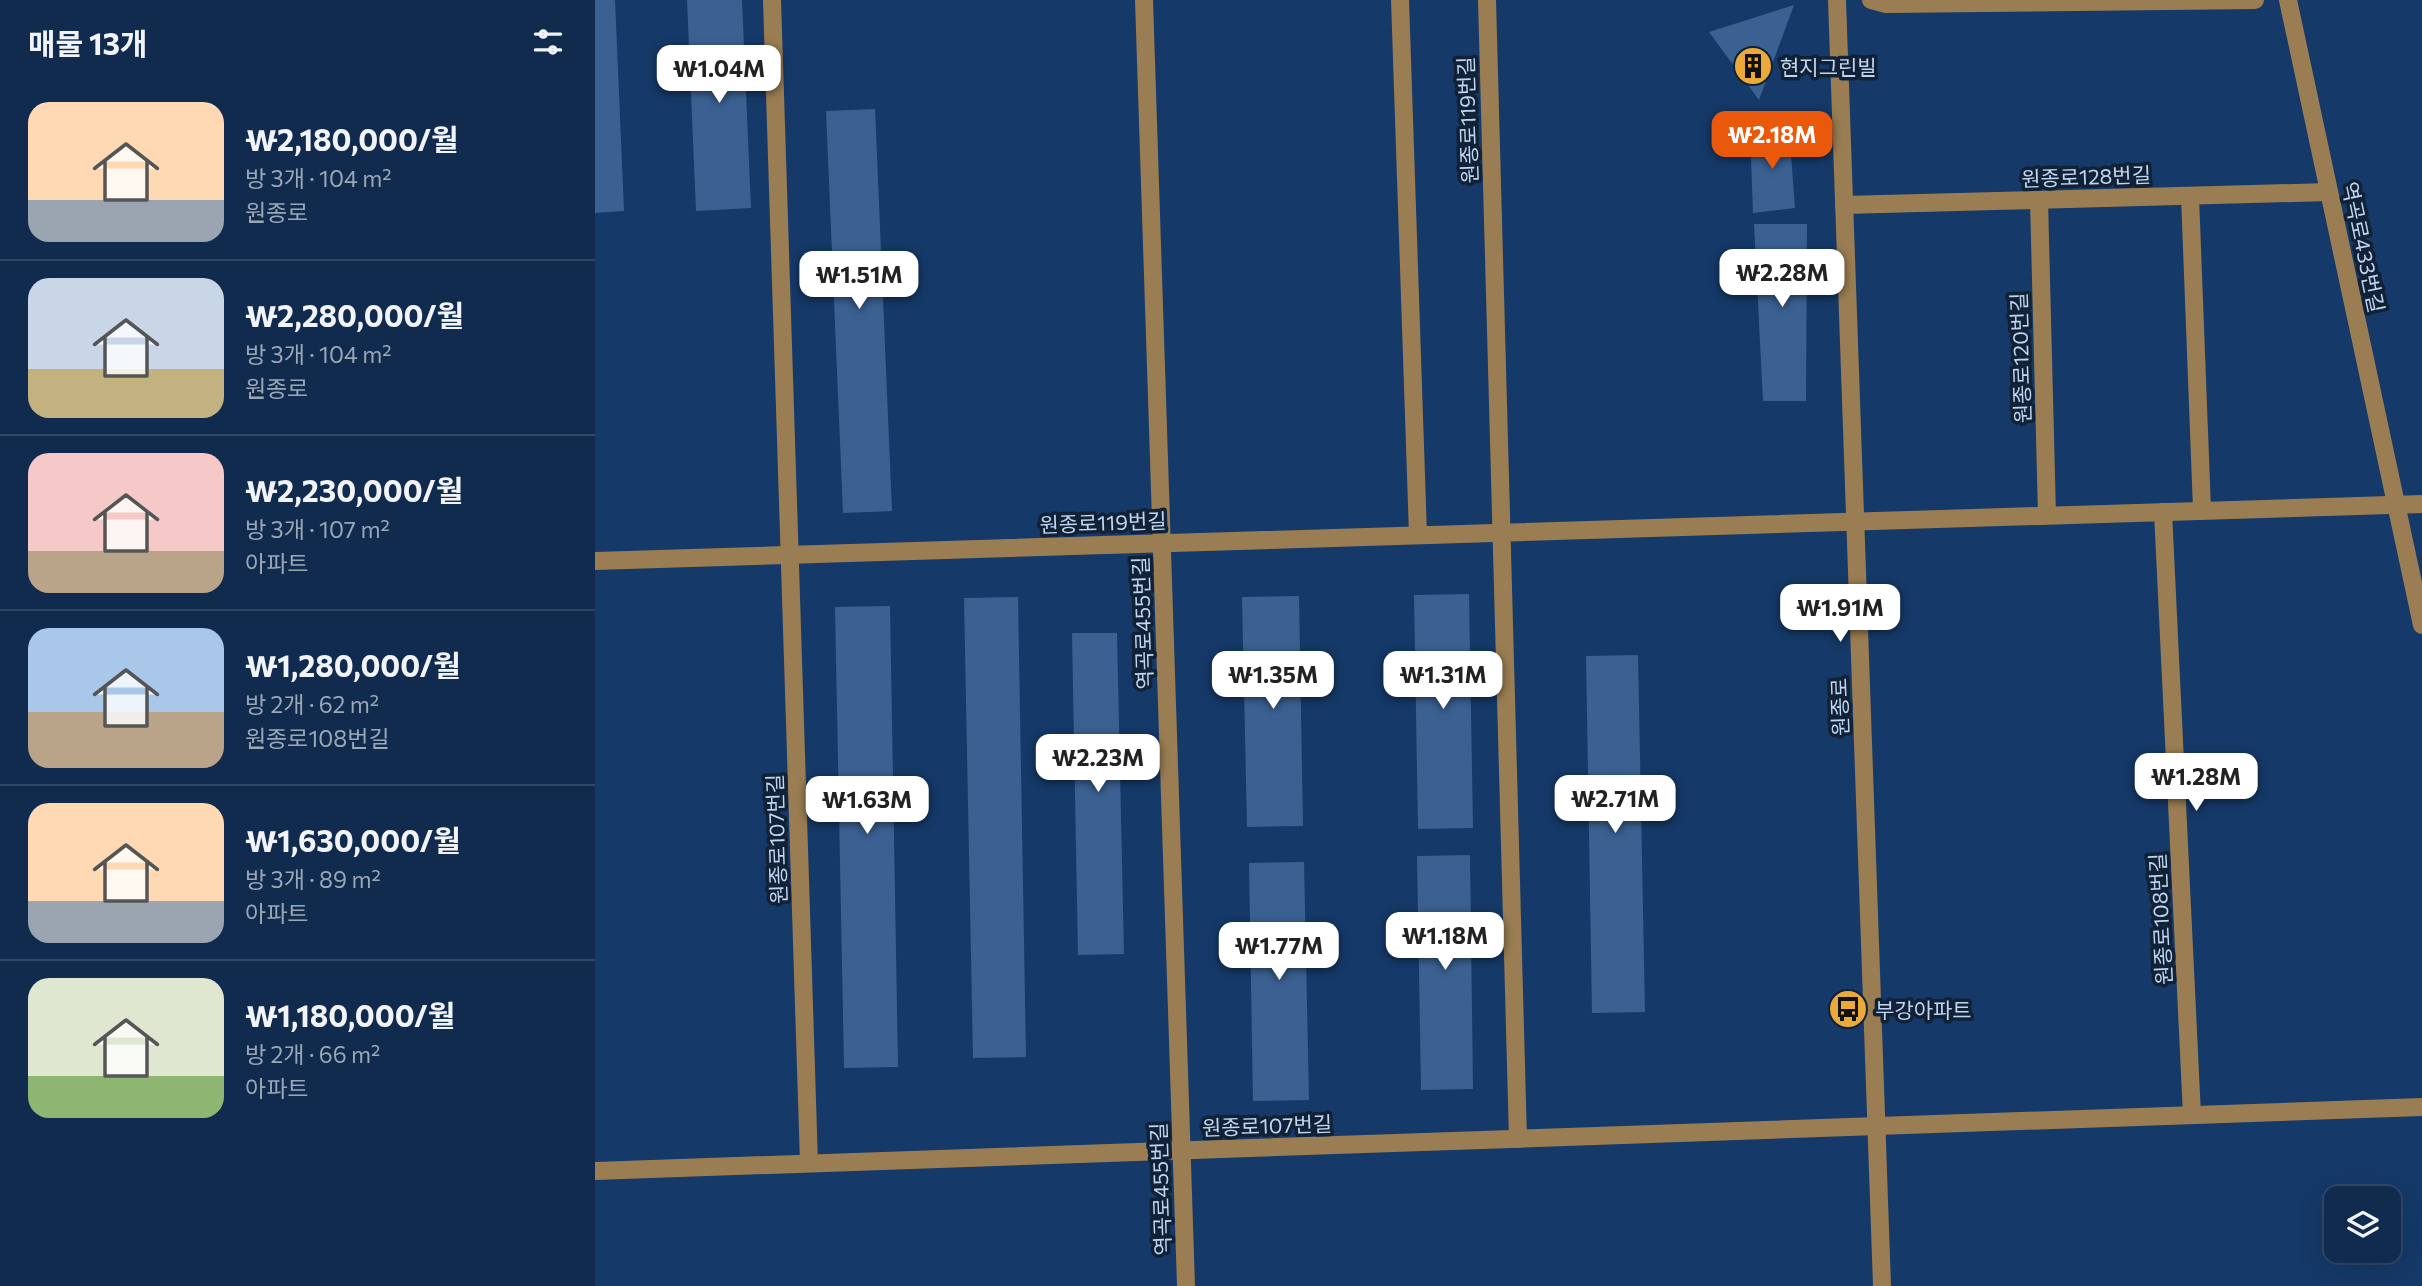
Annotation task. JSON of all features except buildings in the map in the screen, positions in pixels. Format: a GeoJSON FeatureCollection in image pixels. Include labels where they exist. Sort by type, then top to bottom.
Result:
{"type":"FeatureCollection","features":[{"type":"Feature","properties":{"kind":"street"},"geometry":{"type":"LineString","coordinates":[[772,0],[790,555]]}},
{"type":"Feature","properties":{"kind":"street","name":"역곡로455번길"},"geometry":{"type":"LineString","coordinates":[[1144,0],[1186,1286]]}},
{"type":"Feature","properties":{"kind":"street"},"geometry":{"type":"LineString","coordinates":[[1400,0],[1418,535]]}},
{"type":"Feature","properties":{"kind":"street","name":"원종로119번길"},"geometry":{"type":"LineString","coordinates":[[1487,0],[1501,533]]}},
{"type":"Feature","properties":{"kind":"street","name":"원종로"},"geometry":{"type":"LineString","coordinates":[[1837,0],[1882,1286]]}},
{"type":"Feature","properties":{"kind":"street"},"geometry":{"type":"LineString","coordinates":[[1871,0],[1886,4],[2255,0]]}},
{"type":"Feature","properties":{"kind":"street","name":"역곡로433번길"},"geometry":{"type":"LineString","coordinates":[[2288,0],[2422,625]]}},
{"type":"Feature","properties":{"kind":"street","name":"원종로128번길"},"geometry":{"type":"LineString","coordinates":[[1844,205],[2329,192]]}},
{"type":"Feature","properties":{"kind":"street"},"geometry":{"type":"LineString","coordinates":[[2190,196],[2202,510]]}},
{"type":"Feature","properties":{"kind":"street","name":"원종로120번길"},"geometry":{"type":"LineString","coordinates":[[2039,200],[2047,515]]}},
{"type":"Feature","properties":{"kind":"street"},"geometry":{"type":"LineString","coordinates":[[1855,522],[2422,504]]}},
{"type":"Feature","properties":{"kind":"street","name":"원종로108번길"},"geometry":{"type":"LineString","coordinates":[[2163,512],[2192,1115]]}},
{"type":"Feature","properties":{"kind":"street","name":"원종로119번길"},"geometry":{"type":"LineString","coordinates":[[595,561],[1855,522]]}},
{"type":"Feature","properties":{"kind":"street"},"geometry":{"type":"LineString","coordinates":[[1501,533],[1518,1139]]}},
{"type":"Feature","properties":{"kind":"street","name":"원종로107번길"},"geometry":{"type":"LineString","coordinates":[[790,555],[809,1164]]}},
{"type":"Feature","properties":{"kind":"street"},"geometry":{"type":"LineString","coordinates":[[1876,1126],[2422,1107]]}},
{"type":"Feature","properties":{"kind":"street","name":"원종로107번길"},"geometry":{"type":"LineString","coordinates":[[595,1171],[1876,1126]]}},
{"type":"Feature","properties":{"kind":"place","name":"현지그린빌"},"geometry":{"type":"Point","coordinates":[1753,66]}},
{"type":"Feature","properties":{"kind":"place","name":"부강아파트"},"geometry":{"type":"Point","coordinates":[1848,1009]}}]}
